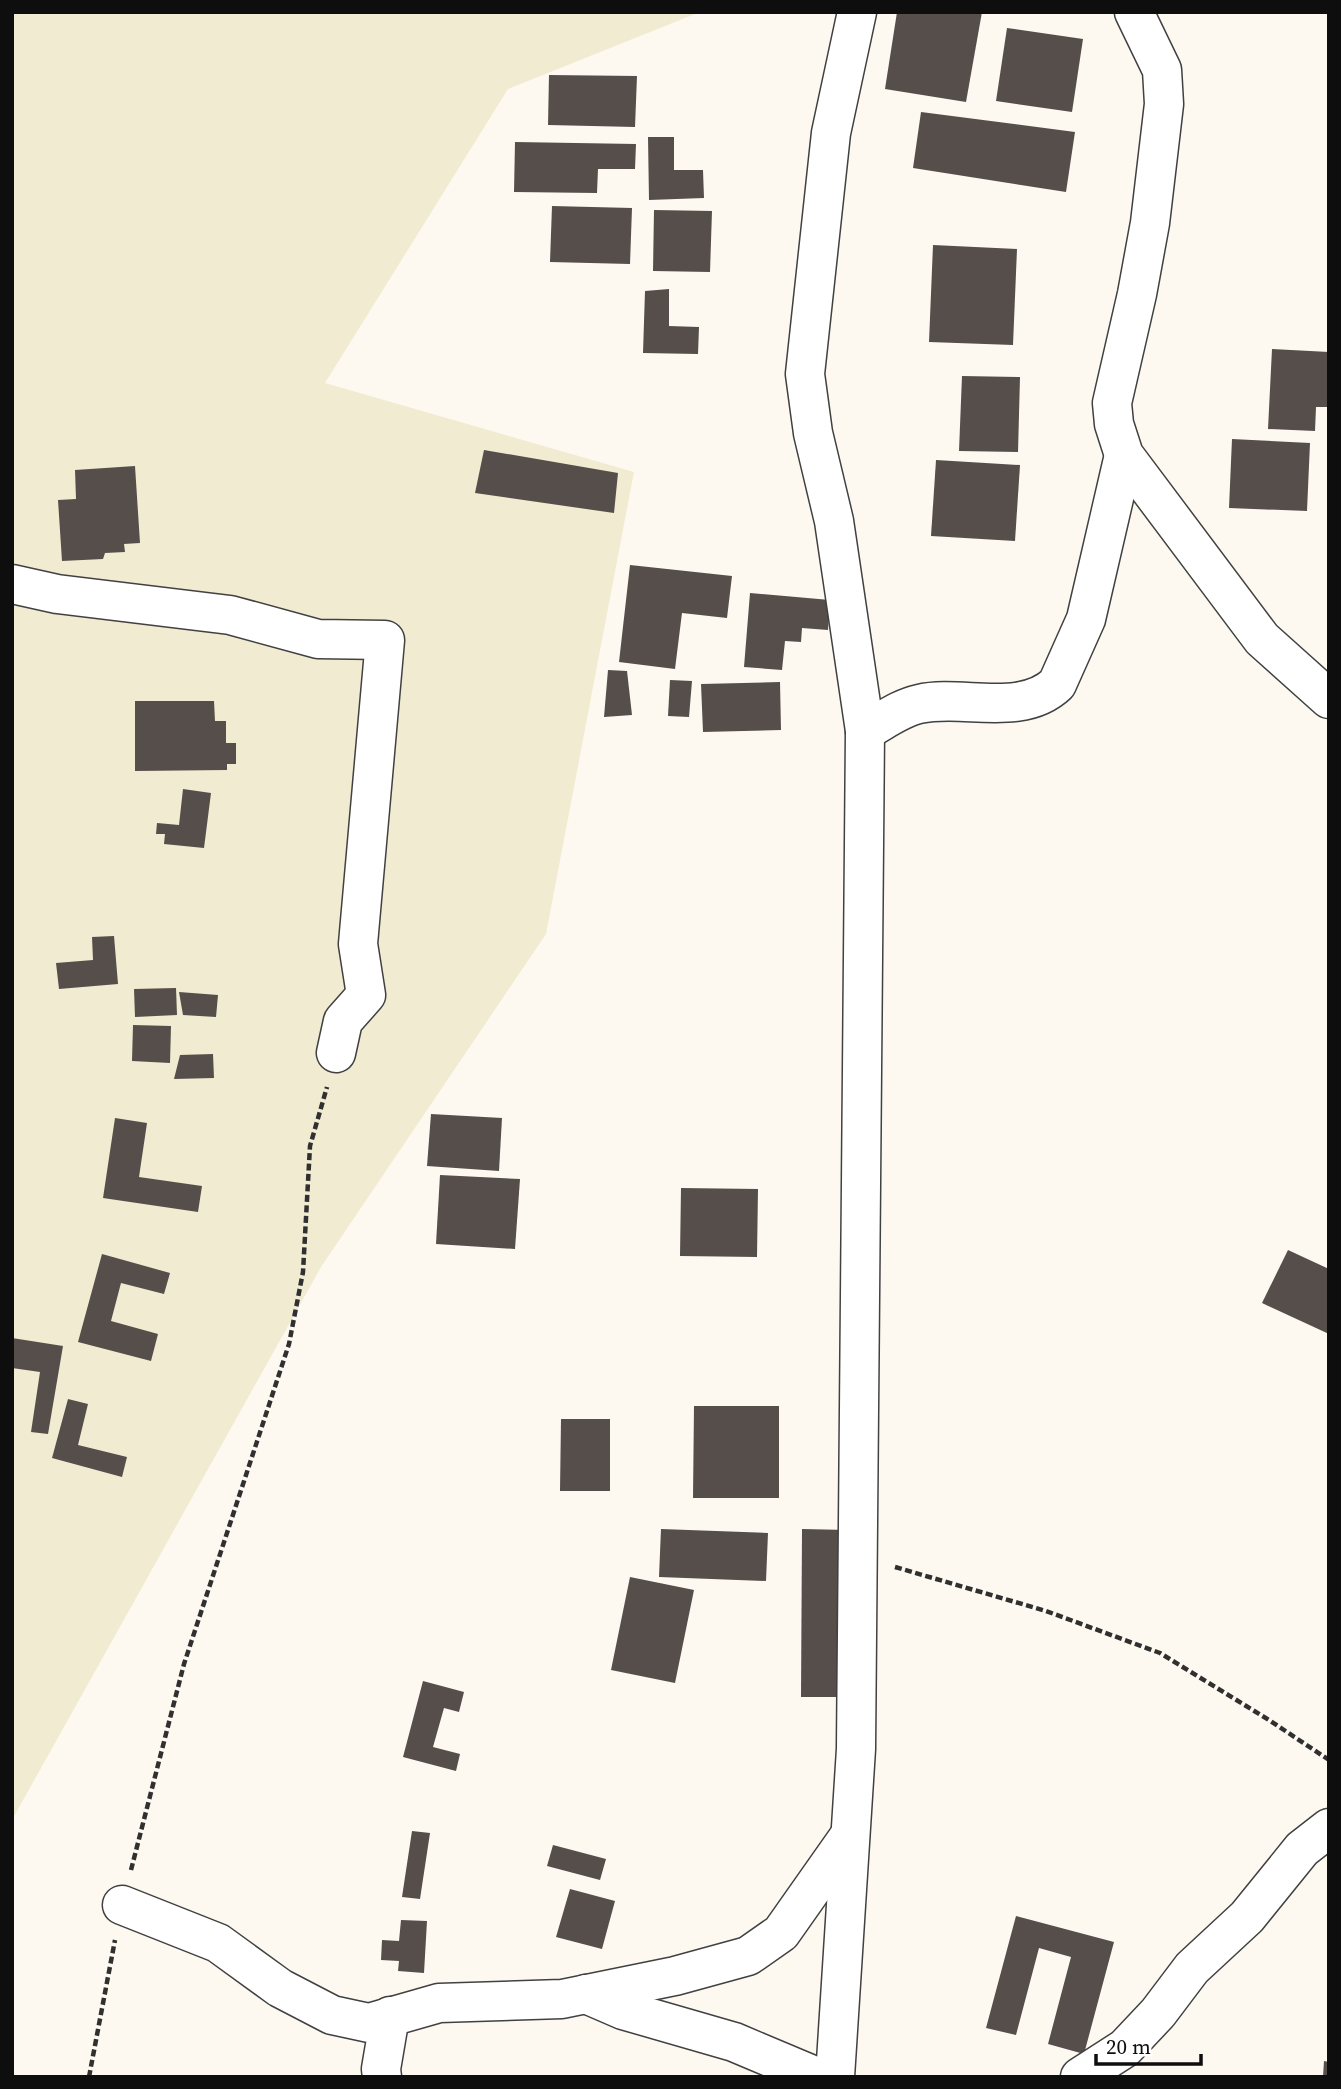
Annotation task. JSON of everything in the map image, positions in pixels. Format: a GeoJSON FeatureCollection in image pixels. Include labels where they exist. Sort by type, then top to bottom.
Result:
{"type":"FeatureCollection","features":[{"type":"Feature","properties":{"kind":"street"},"geometry":{"type":"LineString","coordinates":[[835,2077],[856,1749],[865,731],[834,521],[813,433],[805,373],[831,133],[857,12]]}},
{"type":"Feature","properties":{"kind":"street"},"geometry":{"type":"LineString","coordinates":[[1134,12],[1163,70],[1164,104],[1146,247],[1112,403],[1114,424],[1124,455],[1262,639],[1329,699]]}},
{"type":"Feature","properties":{"kind":"street"},"geometry":{"type":"LineString","coordinates":[[865,731],[922,703],[1023,702],[1048,692],[1057,684],[1086,619],[1124,455]]}},
{"type":"Feature","properties":{"kind":"street"},"geometry":{"type":"LineString","coordinates":[[12,584],[57,594],[230,615],[318,639],[385,640],[358,944],[366,995],[343,1021],[336,1053]]}},
{"type":"Feature","properties":{"kind":"street"},"geometry":{"type":"LineString","coordinates":[[1080,2077],[1125,2048],[1158,2013],[1192,1968],[1247,1917],[1302,1850],[1329,1828]]}},
{"type":"Feature","properties":{"kind":"street"},"geometry":{"type":"LineString","coordinates":[[122,1905],[218,1943],[280,1988],[332,2015],[369,2022],[439,2003],[562,1999],[675,1976],[748,1956],[781,1933],[850,1835]]}},
{"type":"Feature","properties":{"kind":"street"},"geometry":{"type":"LineString","coordinates":[[586,1994],[623,2010],[734,2042],[817,2077]]}},
{"type":"Feature","properties":{"kind":"street"},"geometry":{"type":"LineString","coordinates":[[382,2077],[390,2016]]}},
{"type":"Feature","properties":{"kind":"path"},"geometry":{"type":"LineString","coordinates":[[89,2077],[122,1905],[184,1664],[289,1344],[303,1272],[310,1146],[336,1053]]}},
{"type":"Feature","properties":{"kind":"path"},"geometry":{"type":"LineString","coordinates":[[857,1556],[1045,1611],[1160,1653],[1329,1760]]}},
{"type":"Feature","properties":{"kind":"shaded area"},"geometry":{"type":"Polygon","coordinates":[[[12,12],[700,12],[508,89],[325,383],[634,472],[546,934],[321,1267],[12,1820],[12,12]]]}},
{"type":"Feature","properties":{"kind":"building"},"geometry":{"type":"Polygon","coordinates":[[[897,12],[982,12],[966,102],[885,89],[897,12]]]}},
{"type":"Feature","properties":{"kind":"building"},"geometry":{"type":"Polygon","coordinates":[[[1007,28],[1083,39],[1072,112],[996,101],[1007,28]]]}},
{"type":"Feature","properties":{"kind":"building"},"geometry":{"type":"Polygon","coordinates":[[[549,75],[637,76],[635,127],[548,125],[549,75]]]}},
{"type":"Feature","properties":{"kind":"building"},"geometry":{"type":"Polygon","coordinates":[[[921,112],[1075,132],[1066,192],[913,168],[921,112]]]}},
{"type":"Feature","properties":{"kind":"building"},"geometry":{"type":"Polygon","coordinates":[[[648,137],[674,137],[674,170],[703,170],[704,198],[649,200],[648,137]]]}},
{"type":"Feature","properties":{"kind":"building"},"geometry":{"type":"Polygon","coordinates":[[[515,142],[636,144],[635,169],[598,169],[597,193],[514,192],[515,142]]]}},
{"type":"Feature","properties":{"kind":"building"},"geometry":{"type":"Polygon","coordinates":[[[552,206],[632,208],[630,264],[550,262],[552,206]]]}},
{"type":"Feature","properties":{"kind":"building"},"geometry":{"type":"Polygon","coordinates":[[[654,210],[712,211],[710,272],[653,271],[654,210]]]}},
{"type":"Feature","properties":{"kind":"building"},"geometry":{"type":"Polygon","coordinates":[[[933,245],[1017,249],[1013,345],[929,342],[933,245]]]}},
{"type":"Feature","properties":{"kind":"building"},"geometry":{"type":"Polygon","coordinates":[[[669,289],[669,326],[699,327],[698,354],[643,353],[645,291],[669,289]]]}},
{"type":"Feature","properties":{"kind":"building"},"geometry":{"type":"Polygon","coordinates":[[[1272,349],[1329,352],[1329,407],[1316,407],[1315,431],[1268,429],[1272,349]]]}},
{"type":"Feature","properties":{"kind":"building"},"geometry":{"type":"Polygon","coordinates":[[[962,376],[1020,377],[1018,452],[959,451],[962,376]]]}},
{"type":"Feature","properties":{"kind":"building"},"geometry":{"type":"Polygon","coordinates":[[[1232,439],[1310,443],[1307,511],[1229,508],[1232,439]]]}},
{"type":"Feature","properties":{"kind":"building"},"geometry":{"type":"Polygon","coordinates":[[[484,450],[618,473],[614,513],[475,493],[484,450]]]}},
{"type":"Feature","properties":{"kind":"building"},"geometry":{"type":"Polygon","coordinates":[[[936,460],[1020,465],[1015,541],[931,536],[936,460]]]}},
{"type":"Feature","properties":{"kind":"building"},"geometry":{"type":"Polygon","coordinates":[[[135,466],[140,543],[124,544],[125,552],[105,553],[103,559],[62,561],[58,500],[76,499],[75,470],[135,466]]]}},
{"type":"Feature","properties":{"kind":"building"},"geometry":{"type":"Polygon","coordinates":[[[630,565],[732,576],[727,618],[682,613],[675,669],[619,662],[630,565]]]}},
{"type":"Feature","properties":{"kind":"building"},"geometry":{"type":"Polygon","coordinates":[[[750,593],[830,600],[828,630],[802,628],[801,642],[785,641],[782,670],[744,667],[750,593]]]}},
{"type":"Feature","properties":{"kind":"building"},"geometry":{"type":"Polygon","coordinates":[[[608,670],[627,671],[632,715],[604,717],[608,670]]]}},
{"type":"Feature","properties":{"kind":"building"},"geometry":{"type":"Polygon","coordinates":[[[670,680],[692,681],[689,717],[668,716],[670,680]]]}},
{"type":"Feature","properties":{"kind":"building"},"geometry":{"type":"Polygon","coordinates":[[[780,682],[781,730],[703,732],[701,684],[780,682]]]}},
{"type":"Feature","properties":{"kind":"building"},"geometry":{"type":"Polygon","coordinates":[[[135,701],[214,701],[215,721],[226,721],[226,743],[236,743],[236,764],[227,764],[227,770],[135,771],[135,701]]]}},
{"type":"Feature","properties":{"kind":"building"},"geometry":{"type":"Polygon","coordinates":[[[183,789],[211,793],[204,848],[164,844],[165,834],[156,834],[157,823],[179,825],[183,789]]]}},
{"type":"Feature","properties":{"kind":"building"},"geometry":{"type":"Polygon","coordinates":[[[114,936],[118,984],[59,989],[56,963],[93,960],[92,937],[114,936]]]}},
{"type":"Feature","properties":{"kind":"building"},"geometry":{"type":"Polygon","coordinates":[[[176,988],[177,1015],[135,1017],[134,989],[176,988]]]}},
{"type":"Feature","properties":{"kind":"building"},"geometry":{"type":"Polygon","coordinates":[[[179,992],[218,995],[216,1017],[183,1015],[179,992]]]}},
{"type":"Feature","properties":{"kind":"building"},"geometry":{"type":"Polygon","coordinates":[[[133,1025],[171,1026],[170,1063],[132,1061],[133,1025]]]}},
{"type":"Feature","properties":{"kind":"building"},"geometry":{"type":"Polygon","coordinates":[[[213,1054],[214,1078],[174,1079],[180,1055],[213,1054]]]}},
{"type":"Feature","properties":{"kind":"building"},"geometry":{"type":"Polygon","coordinates":[[[431,1114],[502,1118],[499,1171],[427,1166],[431,1114]]]}},
{"type":"Feature","properties":{"kind":"building"},"geometry":{"type":"Polygon","coordinates":[[[115,1118],[147,1123],[139,1177],[202,1186],[198,1212],[103,1198],[115,1118]]]}},
{"type":"Feature","properties":{"kind":"building"},"geometry":{"type":"Polygon","coordinates":[[[440,1175],[520,1179],[515,1249],[436,1244],[440,1175]]]}},
{"type":"Feature","properties":{"kind":"building"},"geometry":{"type":"Polygon","coordinates":[[[681,1188],[758,1189],[757,1257],[680,1256],[681,1188]]]}},
{"type":"Feature","properties":{"kind":"building"},"geometry":{"type":"Polygon","coordinates":[[[1288,1250],[1329,1269],[1329,1334],[1262,1303],[1288,1250]]]}},
{"type":"Feature","properties":{"kind":"building"},"geometry":{"type":"Polygon","coordinates":[[[102,1254],[170,1273],[164,1294],[121,1283],[111,1321],[158,1334],[151,1361],[78,1342],[102,1254]]]}},
{"type":"Feature","properties":{"kind":"building"},"geometry":{"type":"Polygon","coordinates":[[[12,1338],[63,1346],[48,1434],[31,1432],[40,1372],[12,1368],[12,1338]]]}},
{"type":"Feature","properties":{"kind":"building"},"geometry":{"type":"Polygon","coordinates":[[[68,1399],[88,1404],[78,1445],[127,1457],[122,1477],[52,1458],[68,1399]]]}},
{"type":"Feature","properties":{"kind":"building"},"geometry":{"type":"Polygon","coordinates":[[[694,1406],[779,1406],[779,1498],[693,1498],[694,1406]]]}},
{"type":"Feature","properties":{"kind":"building"},"geometry":{"type":"Polygon","coordinates":[[[561,1419],[610,1419],[610,1491],[560,1491],[561,1419]]]}},
{"type":"Feature","properties":{"kind":"building"},"geometry":{"type":"Polygon","coordinates":[[[661,1529],[768,1533],[766,1581],[659,1577],[661,1529]]]}},
{"type":"Feature","properties":{"kind":"building"},"geometry":{"type":"Polygon","coordinates":[[[802,1529],[848,1530],[847,1697],[801,1697],[802,1529]]]}},
{"type":"Feature","properties":{"kind":"building"},"geometry":{"type":"Polygon","coordinates":[[[630,1577],[694,1590],[675,1683],[611,1670],[630,1577]]]}},
{"type":"Feature","properties":{"kind":"building"},"geometry":{"type":"Polygon","coordinates":[[[423,1681],[464,1692],[459,1712],[444,1708],[433,1747],[460,1754],[456,1771],[403,1757],[423,1681]]]}},
{"type":"Feature","properties":{"kind":"building"},"geometry":{"type":"Polygon","coordinates":[[[412,1831],[430,1833],[420,1899],[402,1897],[412,1831]]]}},
{"type":"Feature","properties":{"kind":"building"},"geometry":{"type":"Polygon","coordinates":[[[553,1845],[606,1859],[600,1880],[547,1866],[553,1845]]]}},
{"type":"Feature","properties":{"kind":"building"},"geometry":{"type":"Polygon","coordinates":[[[570,1889],[615,1901],[602,1949],[556,1937],[570,1889]]]}},
{"type":"Feature","properties":{"kind":"building"},"geometry":{"type":"Polygon","coordinates":[[[1016,1916],[1114,1942],[1084,2054],[1048,2044],[1071,1957],[1039,1948],[1016,2035],[986,2028],[1016,1916]]]}},
{"type":"Feature","properties":{"kind":"building"},"geometry":{"type":"Polygon","coordinates":[[[401,1920],[427,1921],[424,1973],[398,1971],[399,1961],[381,1960],[382,1940],[399,1941],[401,1920]]]}},
{"type":"Feature","properties":{"kind":"building"},"geometry":{"type":"Polygon","coordinates":[[[1324,2061],[1329,2062],[1329,2077],[1323,2077],[1324,2061]]]}}]}
